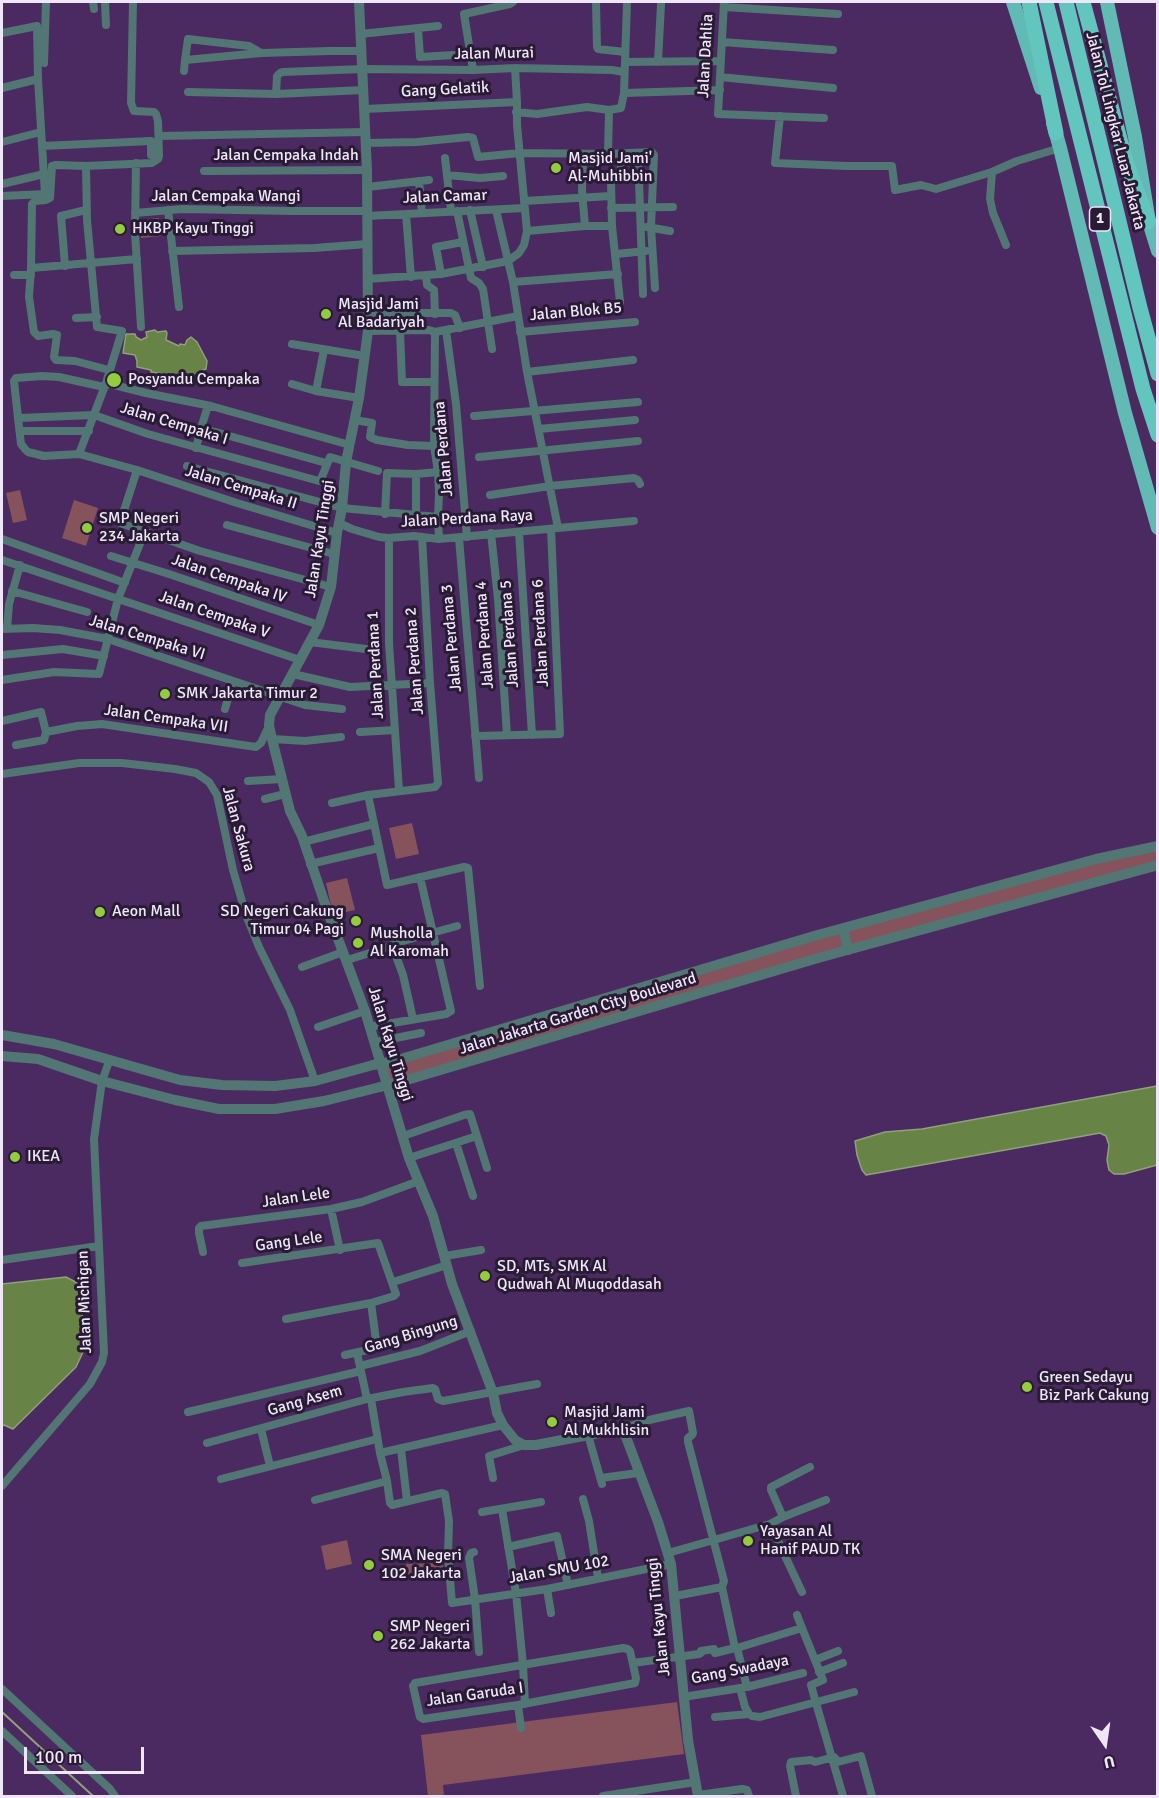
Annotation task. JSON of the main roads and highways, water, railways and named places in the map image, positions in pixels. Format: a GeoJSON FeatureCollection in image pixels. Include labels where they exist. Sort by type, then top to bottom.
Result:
{"type":"FeatureCollection","features":[{"type":"Feature","properties":{"kind":"highway"},"geometry":{"type":"LineString","coordinates":[[1013,2],[1056,133],[1125,413],[1158,528]]}},
{"type":"Feature","properties":{"kind":"highway"},"geometry":{"type":"LineString","coordinates":[[1029,2],[1056,133]]}},
{"type":"Feature","properties":{"kind":"highway","name":"1"},"geometry":{"type":"LineString","coordinates":[[1046,2],[1143,389],[1158,435]]}},
{"type":"Feature","properties":{"kind":"highway","name":"Jalan Tol Lingkar Luar Jakarta"},"geometry":{"type":"LineString","coordinates":[[1066,2],[1158,374]]}},
{"type":"Feature","properties":{"kind":"highway"},"geometry":{"type":"LineString","coordinates":[[1083,2],[1127,165],[1158,251]]}},
{"type":"Feature","properties":{"kind":"highway"},"geometry":{"type":"LineString","coordinates":[[1107,2],[1135,137],[1149,222]]}},
{"type":"Feature","properties":{"kind":"waterway"},"geometry":{"type":"LineString","coordinates":[[2,1712],[93,1796]]}},
{"type":"Feature","properties":{"kind":"place","name":"Masjid Jami' Al-Muhibbin"},"geometry":{"type":"Point","coordinates":[556,168]}},
{"type":"Feature","properties":{"kind":"place","name":"HKBP Kayu Tinggi"},"geometry":{"type":"Point","coordinates":[120,229]}},
{"type":"Feature","properties":{"kind":"place","name":"Masjid Jami Al Badariyah"},"geometry":{"type":"Point","coordinates":[326,314]}},
{"type":"Feature","properties":{"kind":"place","name":"Posyandu Cempaka"},"geometry":{"type":"Point","coordinates":[114,380]}},
{"type":"Feature","properties":{"kind":"place","name":"SMP Negeri 234 Jakarta"},"geometry":{"type":"Point","coordinates":[87,528]}},
{"type":"Feature","properties":{"kind":"place","name":"SMK Jakarta Timur 2"},"geometry":{"type":"Point","coordinates":[165,694]}},
{"type":"Feature","properties":{"kind":"place","name":"Aeon Mall"},"geometry":{"type":"Point","coordinates":[100,912]}},
{"type":"Feature","properties":{"kind":"place","name":"SD Negeri Cakung Timur 04 Pagi"},"geometry":{"type":"Point","coordinates":[356,921]}},
{"type":"Feature","properties":{"kind":"place","name":"Musholla Al Karomah"},"geometry":{"type":"Point","coordinates":[358,943]}},
{"type":"Feature","properties":{"kind":"place","name":"IKEA"},"geometry":{"type":"Point","coordinates":[15,1157]}},
{"type":"Feature","properties":{"kind":"place","name":"SD, MTs, SMK Al Qudwah Al Muqoddasah"},"geometry":{"type":"Point","coordinates":[485,1276]}},
{"type":"Feature","properties":{"kind":"place","name":"Green Sedayu Biz Park Cakung"},"geometry":{"type":"Point","coordinates":[1027,1387]}},
{"type":"Feature","properties":{"kind":"place","name":"Masjid Jami Al Mukhlisin"},"geometry":{"type":"Point","coordinates":[552,1422]}},
{"type":"Feature","properties":{"kind":"place","name":"Yayasan Al Hanif PAUD TK"},"geometry":{"type":"Point","coordinates":[748,1541]}},
{"type":"Feature","properties":{"kind":"place","name":"SMA Negeri 102 Jakarta"},"geometry":{"type":"Point","coordinates":[369,1565]}},
{"type":"Feature","properties":{"kind":"place","name":"SMP Negeri 262 Jakarta"},"geometry":{"type":"Point","coordinates":[378,1636]}}]}
